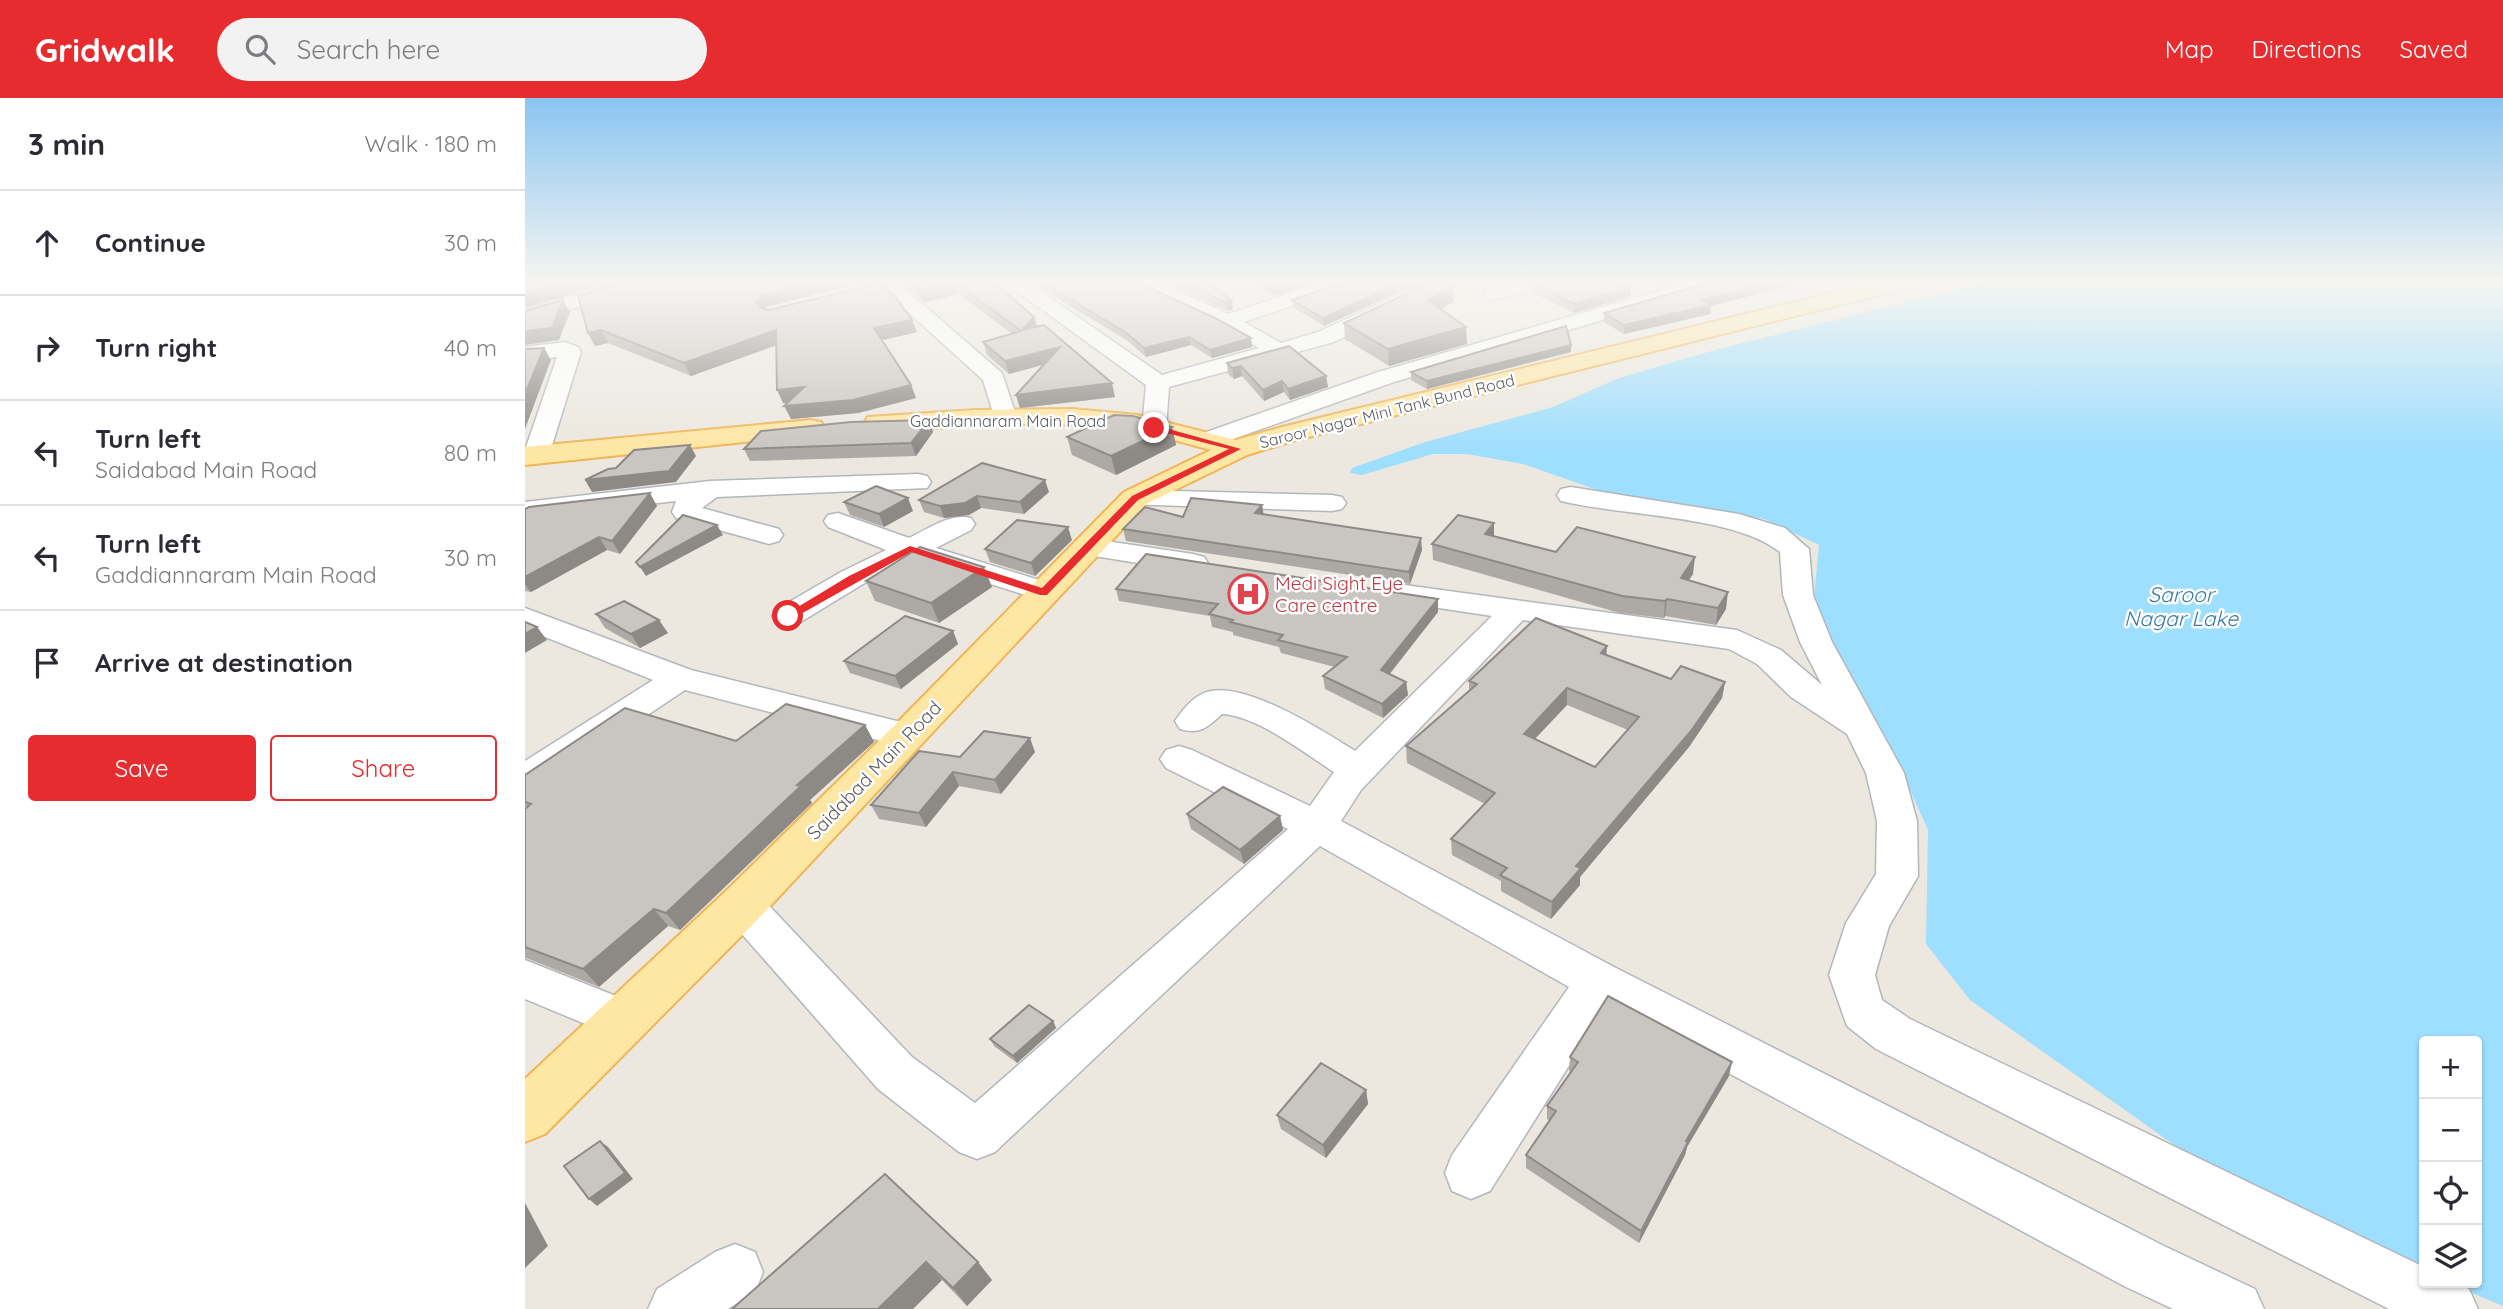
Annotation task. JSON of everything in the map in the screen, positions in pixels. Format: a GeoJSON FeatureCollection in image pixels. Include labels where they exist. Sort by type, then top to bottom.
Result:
{"type":"FeatureCollection","features":[{"type":"Feature","properties":{"kind":"main road","name":"Saroor Nagar Mini Tank Bund Road"},"geometry":{"type":"LineString","coordinates":[[1237,449],[1678,339]]}},
{"type":"Feature","properties":{"kind":"main road","name":"Gaddiannaram Main Road"},"geometry":{"type":"LineString","coordinates":[[530,455],[849,425],[1005,418],[1112,421],[1154,428],[1237,449]]}},
{"type":"Feature","properties":{"kind":"main road","name":"Saidabad Main Road"},"geometry":{"type":"LineString","coordinates":[[525,1116],[742,905],[1135,498],[1237,449]]}},
{"type":"Feature","properties":{"kind":"street"},"geometry":{"type":"LineString","coordinates":[[948,339],[994,378],[1005,418]]}},
{"type":"Feature","properties":{"kind":"street"},"geometry":{"type":"LineString","coordinates":[[1095,339],[1158,383]]}},
{"type":"Feature","properties":{"kind":"street"},"geometry":{"type":"LineString","coordinates":[[1258,339],[1276,349]]}},
{"type":"Feature","properties":{"kind":"street"},"geometry":{"type":"LineString","coordinates":[[1158,383],[1320,339]]}},
{"type":"Feature","properties":{"kind":"street"},"geometry":{"type":"LineString","coordinates":[[1207,440],[1386,377],[1518,339]]}},
{"type":"Feature","properties":{"kind":"street"},"geometry":{"type":"LineString","coordinates":[[525,354],[565,349],[570,352],[530,455]]}},
{"type":"Feature","properties":{"kind":"street"},"geometry":{"type":"LineString","coordinates":[[1154,428],[1158,383]]}},
{"type":"Feature","properties":{"kind":"street"},"geometry":{"type":"LineString","coordinates":[[525,510],[710,489],[918,482]]}},
{"type":"Feature","properties":{"kind":"street"},"geometry":{"type":"LineString","coordinates":[[710,489],[686,506],[685,512],[769,535]]}},
{"type":"Feature","properties":{"kind":"street"},"geometry":{"type":"LineString","coordinates":[[1571,495],[1729,520],[1775,534],[1794,549],[1798,595],[1816,642],[1885,773],[1897,821],[1896,876],[1868,923],[1852,975],[1863,1012],[1893,1034],[2449,1309]]}},
{"type":"Feature","properties":{"kind":"street"},"geometry":{"type":"LineString","coordinates":[[1135,498],[1332,503]]}},
{"type":"Feature","properties":{"kind":"street"},"geometry":{"type":"LineString","coordinates":[[838,521],[910,549],[1044,592]]}},
{"type":"Feature","properties":{"kind":"street"},"geometry":{"type":"LineString","coordinates":[[788,616],[852,578],[961,524]]}},
{"type":"Feature","properties":{"kind":"street"},"geometry":{"type":"LineString","coordinates":[[1086,547],[1224,568]]}},
{"type":"Feature","properties":{"kind":"street"},"geometry":{"type":"LineString","coordinates":[[1362,588],[1737,640],[1769,657],[1803,689],[1861,728]]}},
{"type":"Feature","properties":{"kind":"street"},"geometry":{"type":"LineString","coordinates":[[742,905],[895,1073],[977,1135],[1317,826],[1348,780],[1514,611]]}},
{"type":"Feature","properties":{"kind":"street"},"geometry":{"type":"LineString","coordinates":[[525,618],[680,678],[908,736]]}},
{"type":"Feature","properties":{"kind":"street"},"geometry":{"type":"LineString","coordinates":[[525,779],[680,678]]}},
{"type":"Feature","properties":{"kind":"street"},"geometry":{"type":"LineString","coordinates":[[1193,721],[1214,702],[1262,713],[1280,721],[1314,745],[1358,770]]}},
{"type":"Feature","properties":{"kind":"street"},"geometry":{"type":"LineString","coordinates":[[1179,759],[1317,826],[1598,981],[2144,1266],[2235,1309]]}},
{"type":"Feature","properties":{"kind":"street"},"geometry":{"type":"LineString","coordinates":[[525,979],[624,1020]]}},
{"type":"Feature","properties":{"kind":"street"},"geometry":{"type":"LineString","coordinates":[[1471,1173],[1598,981]]}},
{"type":"Feature","properties":{"kind":"street"},"geometry":{"type":"LineString","coordinates":[[677,1309],[735,1272]]}},
{"type":"Feature","properties":{"kind":"water","name":"Saroor Nagar Lake"},"geometry":{"type":"Polygon","coordinates":[[[1760,339],[2503,339],[2503,1306],[2460,1288],[2482,1288],[2482,1036],[2419,1036],[2419,1271],[2256,1203],[1970,1000],[1926,944],[1928,830],[1887,739],[1839,675],[1814,598],[1819,545],[1764,519],[1603,492],[1523,464],[1467,454],[1433,454],[1362,475],[1350,473],[1352,468],[1425,442],[1553,407],[1619,378],[1760,339]]]}},
{"type":"Feature","properties":{"kind":"building"},"geometry":{"type":"Polygon","coordinates":[[[622,339],[752,339],[684,363],[622,339]]]}},
{"type":"Feature","properties":{"kind":"building"},"geometry":{"type":"Polygon","coordinates":[[[776,339],[881,339],[911,385],[853,400],[784,406],[804,387],[777,390],[776,339]]]}},
{"type":"Feature","properties":{"kind":"building"},"geometry":{"type":"Polygon","coordinates":[[[995,339],[1060,339],[1112,383],[1016,395],[1060,347],[1005,361],[983,342],[995,339]]]}},
{"type":"Feature","properties":{"kind":"building"},"geometry":{"type":"Polygon","coordinates":[[[1133,339],[1183,339],[1144,348],[1133,339]]]}},
{"type":"Feature","properties":{"kind":"building"},"geometry":{"type":"Polygon","coordinates":[[[1191,339],[1249,339],[1210,350],[1191,339]]]}},
{"type":"Feature","properties":{"kind":"building"},"geometry":{"type":"Polygon","coordinates":[[[1370,339],[1425,339],[1388,349],[1370,339]]]}},
{"type":"Feature","properties":{"kind":"building"},"geometry":{"type":"Polygon","coordinates":[[[1524,339],[1569,339],[1571,345],[1427,381],[1411,372],[1524,339]]]}},
{"type":"Feature","properties":{"kind":"building"},"geometry":{"type":"Polygon","coordinates":[[[1289,346],[1326,376],[1288,389],[1282,381],[1263,390],[1241,366],[1232,368],[1227,363],[1289,346]]]}},
{"type":"Feature","properties":{"kind":"building"},"geometry":{"type":"Polygon","coordinates":[[[544,348],[525,394],[525,349],[544,348]]]}},
{"type":"Feature","properties":{"kind":"building"},"geometry":{"type":"Polygon","coordinates":[[[1114,415],[1133,416],[1172,427],[1111,456],[1067,437],[1114,415]]]}},
{"type":"Feature","properties":{"kind":"building"},"geometry":{"type":"Polygon","coordinates":[[[929,420],[911,443],[744,449],[761,431],[851,422],[929,420]]]}},
{"type":"Feature","properties":{"kind":"building"},"geometry":{"type":"Polygon","coordinates":[[[690,445],[669,471],[585,480],[616,468],[634,450],[690,445]]]}},
{"type":"Feature","properties":{"kind":"building"},"geometry":{"type":"Polygon","coordinates":[[[982,463],[1045,480],[1020,502],[977,496],[965,503],[940,506],[919,500],[982,463]]]}},
{"type":"Feature","properties":{"kind":"building"},"geometry":{"type":"Polygon","coordinates":[[[876,486],[908,498],[879,514],[844,502],[876,486]]]}},
{"type":"Feature","properties":{"kind":"building"},"geometry":{"type":"Polygon","coordinates":[[[650,493],[612,541],[599,537],[525,577],[525,509],[650,493]]]}},
{"type":"Feature","properties":{"kind":"building"},"geometry":{"type":"Polygon","coordinates":[[[1191,498],[1262,505],[1255,513],[1421,538],[1409,572],[1123,529],[1145,507],[1183,517],[1191,498]]]}},
{"type":"Feature","properties":{"kind":"building"},"geometry":{"type":"Polygon","coordinates":[[[683,515],[717,525],[640,567],[636,562],[683,515]]]}},
{"type":"Feature","properties":{"kind":"building"},"geometry":{"type":"Polygon","coordinates":[[[1458,515],[1494,523],[1485,534],[1556,552],[1577,527],[1695,557],[1681,578],[1728,592],[1718,608],[1667,599],[1665,601],[1622,596],[1432,544],[1458,515]]]}},
{"type":"Feature","properties":{"kind":"building"},"geometry":{"type":"Polygon","coordinates":[[[1017,520],[1068,527],[1031,563],[985,549],[1017,520]]]}},
{"type":"Feature","properties":{"kind":"building"},"geometry":{"type":"Polygon","coordinates":[[[920,547],[984,567],[931,603],[866,581],[920,547]]]}},
{"type":"Feature","properties":{"kind":"building"},"geometry":{"type":"Polygon","coordinates":[[[1146,554],[1438,599],[1381,670],[1406,682],[1382,704],[1323,676],[1347,657],[1278,640],[1283,635],[1209,614],[1218,604],[1116,589],[1146,554]]]}},
{"type":"Feature","properties":{"kind":"building"},"geometry":{"type":"Polygon","coordinates":[[[624,601],[659,620],[631,634],[596,614],[624,601]]]}},
{"type":"Feature","properties":{"kind":"building"},"geometry":{"type":"Polygon","coordinates":[[[905,616],[953,631],[895,676],[844,661],[905,616]]]}},
{"type":"Feature","properties":{"kind":"building"},"geometry":{"type":"Polygon","coordinates":[[[1536,618],[1607,646],[1601,653],[1671,679],[1681,666],[1725,682],[1691,731],[1576,866],[1581,868],[1552,902],[1500,875],[1507,868],[1451,839],[1495,793],[1406,746],[1477,684],[1469,681],[1536,618]],[[1567,688],[1524,734],[1595,767],[1639,717],[1567,688]]]}},
{"type":"Feature","properties":{"kind":"building"},"geometry":{"type":"Polygon","coordinates":[[[525,622],[537,627],[525,634],[525,622]]]}},
{"type":"Feature","properties":{"kind":"building"},"geometry":{"type":"Polygon","coordinates":[[[786,704],[865,725],[797,785],[801,786],[666,913],[654,909],[583,969],[525,947],[525,809],[531,804],[525,802],[525,775],[625,708],[736,741],[786,704]]]}},
{"type":"Feature","properties":{"kind":"building"},"geometry":{"type":"Polygon","coordinates":[[[984,731],[1030,738],[995,780],[953,772],[919,813],[871,805],[919,751],[960,757],[984,731]]]}},
{"type":"Feature","properties":{"kind":"building"},"geometry":{"type":"Polygon","coordinates":[[[1223,787],[1280,816],[1240,850],[1187,814],[1223,787]]]}},
{"type":"Feature","properties":{"kind":"building"},"geometry":{"type":"Polygon","coordinates":[[[1608,996],[1732,1062],[1686,1141],[1688,1142],[1641,1231],[1526,1155],[1556,1111],[1547,1106],[1578,1062],[1570,1057],[1608,996]]]}},
{"type":"Feature","properties":{"kind":"building"},"geometry":{"type":"Polygon","coordinates":[[[1029,1005],[1053,1021],[1013,1056],[990,1039],[1029,1005]]]}},
{"type":"Feature","properties":{"kind":"building"},"geometry":{"type":"Polygon","coordinates":[[[1321,1063],[1366,1090],[1323,1145],[1277,1115],[1321,1063]]]}},
{"type":"Feature","properties":{"kind":"building"},"geometry":{"type":"Polygon","coordinates":[[[600,1141],[625,1173],[589,1199],[564,1166],[600,1141]]]}},
{"type":"Feature","properties":{"kind":"building"},"geometry":{"type":"Polygon","coordinates":[[[885,1174],[978,1262],[953,1288],[926,1262],[878,1309],[732,1309],[885,1174]]]}},
{"type":"Feature","properties":{"kind":"place","name":"Medi Sight Eye Care centre"},"geometry":{"type":"Point","coordinates":[1248,594]}},
{"type":"Feature","properties":{"kind":"route"},"geometry":{"type":"LineString","coordinates":[[788,616],[852,578],[910,549],[1044,592],[1135,498],[1237,449],[1154,428]]}}]}
